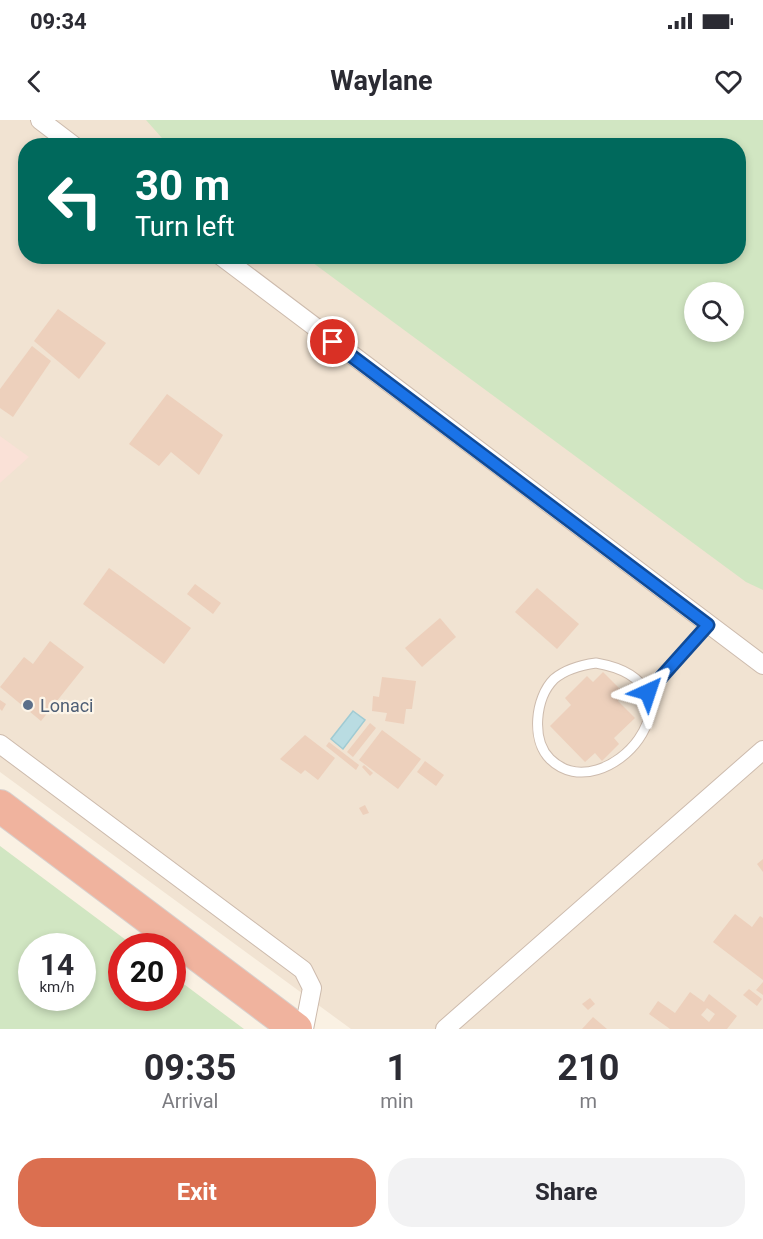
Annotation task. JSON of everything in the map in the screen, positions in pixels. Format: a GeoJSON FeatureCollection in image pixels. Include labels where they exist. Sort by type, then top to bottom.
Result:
{"type":"FeatureCollection","features":[{"type":"Feature","properties":{"kind":"highway"},"geometry":{"type":"LineString","coordinates":[[0,806],[296,1029]]}},
{"type":"Feature","properties":{"kind":"street"},"geometry":{"type":"LineString","coordinates":[[40,120],[64,138]]}},
{"type":"Feature","properties":{"kind":"street"},"geometry":{"type":"LineString","coordinates":[[232,264],[763,665]]}},
{"type":"Feature","properties":{"kind":"street"},"geometry":{"type":"LineString","coordinates":[[0,744],[303,970],[312,988],[304,1029]]}},
{"type":"Feature","properties":{"kind":"street"},"geometry":{"type":"LineString","coordinates":[[445,1029],[763,750]]}},
{"type":"Feature","properties":{"kind":"lane"},"geometry":{"type":"LineString","coordinates":[[648,692],[708,625]]}},
{"type":"Feature","properties":{"kind":"lane"},"geometry":{"type":"LineString","coordinates":[[596,663],[611,665],[630,674],[648,692],[651,703],[637,744],[616,762],[592,771],[570,770],[551,760],[539,743],[536,721],[544,698],[553,680],[575,666],[596,663]]}},
{"type":"Feature","properties":{"kind":"shaded area"},"geometry":{"type":"Polygon","coordinates":[[[0,120],[763,120],[763,1029],[351,1029],[0,772],[0,120]]]}},
{"type":"Feature","properties":{"kind":"shaded area"},"geometry":{"type":"Polygon","coordinates":[[[0,436],[29,457],[0,483],[0,436]]]}},
{"type":"Feature","properties":{"kind":"green space"},"geometry":{"type":"Polygon","coordinates":[[[146,120],[763,120],[763,590],[746,582],[314,264],[746,264],[746,138],[162,138],[146,120]]]}},
{"type":"Feature","properties":{"kind":"green space"},"geometry":{"type":"Polygon","coordinates":[[[0,846],[117,933],[108,933],[108,1011],[186,1011],[186,986],[244,1029],[0,1029],[0,846]]]}},
{"type":"Feature","properties":{"kind":"water"},"geometry":{"type":"Polygon","coordinates":[[[353,711],[365,720],[343,749],[331,739],[353,711]]]}},
{"type":"Feature","properties":{"kind":"building"},"geometry":{"type":"Polygon","coordinates":[[[58,309],[106,343],[79,379],[34,341],[58,309]]]}},
{"type":"Feature","properties":{"kind":"building"},"geometry":{"type":"Polygon","coordinates":[[[32,346],[51,361],[13,417],[0,408],[0,389],[32,346]]]}},
{"type":"Feature","properties":{"kind":"building"},"geometry":{"type":"Polygon","coordinates":[[[167,394],[223,435],[199,475],[171,452],[159,466],[129,444],[167,394]]]}},
{"type":"Feature","properties":{"kind":"building"},"geometry":{"type":"Polygon","coordinates":[[[109,568],[191,628],[164,664],[83,604],[109,568]]]}},
{"type":"Feature","properties":{"kind":"building"},"geometry":{"type":"Polygon","coordinates":[[[195,584],[221,603],[213,614],[187,594],[195,584]]]}},
{"type":"Feature","properties":{"kind":"building"},"geometry":{"type":"Polygon","coordinates":[[[537,588],[579,624],[557,649],[515,612],[537,588]]]}},
{"type":"Feature","properties":{"kind":"building"},"geometry":{"type":"Polygon","coordinates":[[[440,618],[456,637],[422,667],[405,648],[440,618]]]}},
{"type":"Feature","properties":{"kind":"building"},"geometry":{"type":"Polygon","coordinates":[[[50,641],[84,667],[41,721],[0,687],[24,657],[33,664],[50,641]]]}},
{"type":"Feature","properties":{"kind":"building"},"geometry":{"type":"Polygon","coordinates":[[[603,672],[625,694],[618,701],[635,718],[614,738],[619,744],[602,761],[595,753],[585,762],[550,726],[571,705],[565,698],[587,676],[593,682],[603,672]]]}},
{"type":"Feature","properties":{"kind":"building"},"geometry":{"type":"Polygon","coordinates":[[[382,677],[416,681],[412,709],[406,709],[404,724],[385,721],[387,713],[372,711],[373,696],[379,697],[382,677]]]}},
{"type":"Feature","properties":{"kind":"building"},"geometry":{"type":"Polygon","coordinates":[[[0,700],[6,704],[2,711],[0,709],[0,700]]]}},
{"type":"Feature","properties":{"kind":"building"},"geometry":{"type":"Polygon","coordinates":[[[370,723],[376,728],[353,757],[347,752],[370,723]]]}},
{"type":"Feature","properties":{"kind":"building"},"geometry":{"type":"Polygon","coordinates":[[[382,730],[421,759],[398,789],[359,760],[382,730]]]}},
{"type":"Feature","properties":{"kind":"building"},"geometry":{"type":"Polygon","coordinates":[[[305,735],[335,758],[318,780],[305,770],[301,774],[280,759],[305,735]]]}},
{"type":"Feature","properties":{"kind":"building"},"geometry":{"type":"Polygon","coordinates":[[[329,742],[359,765],[356,770],[326,746],[329,742]]]}},
{"type":"Feature","properties":{"kind":"building"},"geometry":{"type":"Polygon","coordinates":[[[425,761],[444,775],[436,786],[417,772],[425,761]]]}},
{"type":"Feature","properties":{"kind":"building"},"geometry":{"type":"Polygon","coordinates":[[[364,765],[373,773],[370,776],[362,767],[364,765]]]}},
{"type":"Feature","properties":{"kind":"building"},"geometry":{"type":"Polygon","coordinates":[[[365,805],[369,813],[363,815],[359,808],[365,805]]]}},
{"type":"Feature","properties":{"kind":"building"},"geometry":{"type":"Polygon","coordinates":[[[763,859],[763,872],[757,864],[763,859]]]}},
{"type":"Feature","properties":{"kind":"building"},"geometry":{"type":"Polygon","coordinates":[[[735,914],[752,927],[760,916],[763,918],[763,980],[713,942],[735,914]]]}},
{"type":"Feature","properties":{"kind":"building"},"geometry":{"type":"Polygon","coordinates":[[[763,982],[763,995],[756,990],[763,982]]]}},
{"type":"Feature","properties":{"kind":"building"},"geometry":{"type":"Polygon","coordinates":[[[749,989],[762,999],[757,1006],[743,995],[749,989]]]}},
{"type":"Feature","properties":{"kind":"building"},"geometry":{"type":"Polygon","coordinates":[[[690,992],[704,1002],[709,994],[737,1016],[727,1029],[670,1029],[649,1014],[658,1001],[675,1013],[690,992]],[[707,1008],[701,1015],[709,1022],[715,1014],[707,1008]]]}},
{"type":"Feature","properties":{"kind":"building"},"geometry":{"type":"Polygon","coordinates":[[[590,998],[595,1004],[588,1010],[582,1004],[590,998]]]}},
{"type":"Feature","properties":{"kind":"building"},"geometry":{"type":"Polygon","coordinates":[[[593,1017],[607,1029],[582,1029],[593,1017]]]}},
{"type":"Feature","properties":{"kind":"place","name":"Lonaci"},"geometry":{"type":"Point","coordinates":[28,705]}},
{"type":"Feature","properties":{"kind":"route"},"geometry":{"type":"LineString","coordinates":[[333,342],[708,625],[648,692]]}}]}
